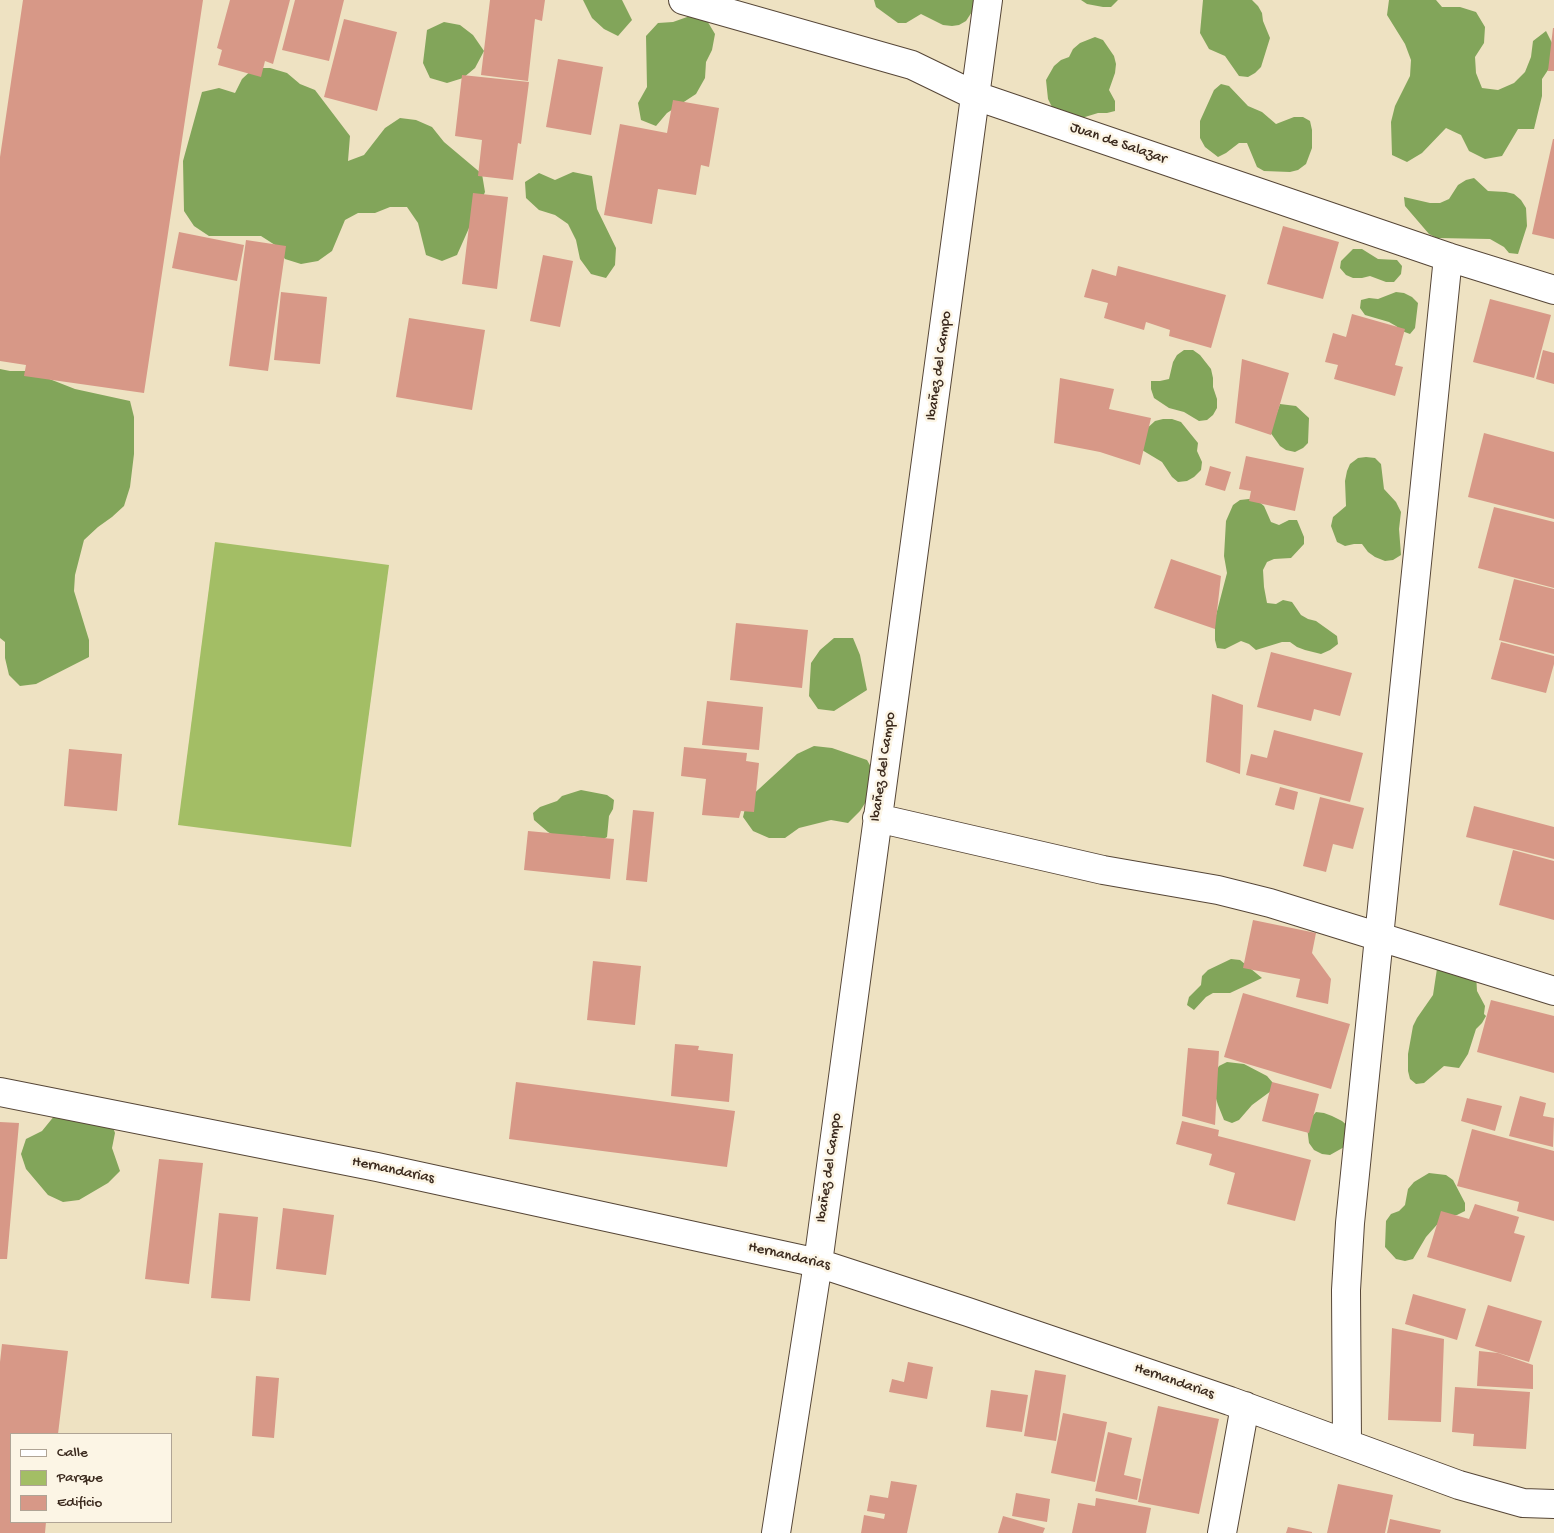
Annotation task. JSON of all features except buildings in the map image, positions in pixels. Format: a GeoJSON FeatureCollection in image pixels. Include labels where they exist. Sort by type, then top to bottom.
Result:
{"type":"FeatureCollection","features":[{"type":"Feature","properties":{"kind":"street","name":"Juan de Salazar"},"geometry":{"type":"LineString","coordinates":[[682,0],[912,65],[976,96],[1448,257],[1554,290]]}},
{"type":"Feature","properties":{"kind":"street","name":"Ibañez del Campo"},"geometry":{"type":"LineString","coordinates":[[776,1533],[818,1263],[988,0]]}},
{"type":"Feature","properties":{"kind":"street"},"geometry":{"type":"LineString","coordinates":[[1347,1443],[1346,1290],[1350,1223],[1448,257]]}},
{"type":"Feature","properties":{"kind":"street"},"geometry":{"type":"LineString","coordinates":[[877,818],[1103,870],[1227,892],[1270,903],[1554,991]]}},
{"type":"Feature","properties":{"kind":"street","name":"Hernandarias"},"geometry":{"type":"LineString","coordinates":[[0,1092],[377,1167],[818,1263],[978,1315],[1244,1406],[1459,1485],[1523,1503],[1554,1504]]}},
{"type":"Feature","properties":{"kind":"street"},"geometry":{"type":"LineString","coordinates":[[1222,1533],[1244,1406]]}},
{"type":"Feature","properties":{"kind":"green space"},"geometry":{"type":"Polygon","coordinates":[[[583,0],[622,0],[632,20],[618,36],[604,29],[592,18],[583,0]]]}},
{"type":"Feature","properties":{"kind":"green space"},"geometry":{"type":"Polygon","coordinates":[[[874,0],[977,0],[977,4],[966,21],[952,26],[943,25],[921,14],[906,23],[898,23],[876,7],[874,0]]]}},
{"type":"Feature","properties":{"kind":"green space"},"geometry":{"type":"Polygon","coordinates":[[[1081,0],[1118,0],[1111,7],[1103,7],[1087,4],[1081,0]]]}},
{"type":"Feature","properties":{"kind":"green space"},"geometry":{"type":"Polygon","coordinates":[[[1203,0],[1252,0],[1258,6],[1270,38],[1261,67],[1255,73],[1248,77],[1239,76],[1225,56],[1209,49],[1200,33],[1203,0]]]}},
{"type":"Feature","properties":{"kind":"green space"},"geometry":{"type":"Polygon","coordinates":[[[1389,0],[1436,0],[1442,7],[1460,7],[1476,12],[1485,27],[1484,43],[1475,57],[1476,73],[1482,88],[1498,90],[1514,83],[1525,72],[1531,57],[1533,41],[1546,31],[1554,47],[1552,64],[1542,79],[1542,96],[1534,129],[1518,129],[1502,156],[1485,159],[1469,151],[1461,135],[1446,128],[1422,153],[1407,162],[1392,155],[1391,122],[1395,106],[1410,76],[1411,60],[1405,44],[1387,15],[1389,0]]]}},
{"type":"Feature","properties":{"kind":"green space"},"geometry":{"type":"Polygon","coordinates":[[[690,16],[706,19],[715,34],[712,50],[706,62],[705,78],[696,94],[667,113],[656,126],[641,120],[638,103],[647,87],[646,36],[658,23],[673,22],[690,16]]]}},
{"type":"Feature","properties":{"kind":"green space"},"geometry":{"type":"Polygon","coordinates":[[[444,22],[460,25],[473,35],[484,51],[475,68],[463,78],[447,83],[430,78],[423,63],[427,30],[444,22]]]}},
{"type":"Feature","properties":{"kind":"green space"},"geometry":{"type":"Polygon","coordinates":[[[1095,37],[1103,40],[1114,56],[1116,64],[1115,73],[1109,90],[1115,101],[1115,111],[1098,113],[1072,121],[1064,121],[1048,99],[1046,80],[1054,66],[1061,60],[1069,57],[1073,49],[1080,43],[1095,37]]]}},
{"type":"Feature","properties":{"kind":"green space"},"geometry":{"type":"Polygon","coordinates":[[[254,68],[270,68],[287,73],[300,84],[315,90],[350,136],[348,161],[364,155],[385,128],[400,118],[416,120],[432,127],[444,142],[482,174],[485,192],[457,255],[442,261],[426,255],[418,223],[407,207],[390,207],[375,213],[358,213],[345,220],[332,251],[318,261],[301,264],[285,259],[275,245],[261,236],[209,236],[194,226],[184,211],[183,161],[202,92],[219,88],[235,93],[242,79],[254,68]]]}},
{"type":"Feature","properties":{"kind":"green space"},"geometry":{"type":"Polygon","coordinates":[[[1221,84],[1229,86],[1248,106],[1262,112],[1276,124],[1294,117],[1303,117],[1310,121],[1312,148],[1306,164],[1298,170],[1290,172],[1264,171],[1257,167],[1247,143],[1239,143],[1218,157],[1205,147],[1200,138],[1200,121],[1214,90],[1221,84]]]}},
{"type":"Feature","properties":{"kind":"green space"},"geometry":{"type":"Polygon","coordinates":[[[573,172],[592,176],[597,209],[616,248],[615,265],[606,278],[591,274],[580,259],[576,240],[568,224],[555,215],[539,210],[526,198],[525,182],[539,173],[555,180],[573,172]]]}},
{"type":"Feature","properties":{"kind":"green space"},"geometry":{"type":"Polygon","coordinates":[[[1474,178],[1488,191],[1514,194],[1526,208],[1527,226],[1518,254],[1509,253],[1504,247],[1490,239],[1437,238],[1429,234],[1405,206],[1404,197],[1430,203],[1440,203],[1449,199],[1458,185],[1474,178]]]}},
{"type":"Feature","properties":{"kind":"green space"},"geometry":{"type":"Polygon","coordinates":[[[1353,249],[1362,249],[1378,259],[1397,260],[1402,266],[1401,274],[1394,282],[1386,282],[1370,276],[1353,278],[1346,275],[1340,268],[1341,261],[1353,249]]]}},
{"type":"Feature","properties":{"kind":"green space"},"geometry":{"type":"Polygon","coordinates":[[[1396,292],[1412,297],[1418,303],[1415,328],[1410,334],[1389,322],[1365,315],[1360,308],[1361,300],[1369,298],[1378,299],[1396,292]]]}},
{"type":"Feature","properties":{"kind":"green space"},"geometry":{"type":"Polygon","coordinates":[[[1184,350],[1193,350],[1200,355],[1211,369],[1217,408],[1207,420],[1199,421],[1184,412],[1169,408],[1154,398],[1151,389],[1151,381],[1169,379],[1173,362],[1177,355],[1184,350]]]}},
{"type":"Feature","properties":{"kind":"green space"},"geometry":{"type":"Polygon","coordinates":[[[0,369],[29,371],[75,389],[130,401],[134,417],[134,454],[130,487],[124,506],[84,540],[75,575],[74,591],[89,640],[89,657],[36,684],[20,686],[9,675],[5,658],[5,642],[0,638],[0,369]]]}},
{"type":"Feature","properties":{"kind":"green space"},"geometry":{"type":"Polygon","coordinates":[[[1280,404],[1296,406],[1309,418],[1308,443],[1295,452],[1280,446],[1270,432],[1280,404]]]}},
{"type":"Feature","properties":{"kind":"green space"},"geometry":{"type":"Polygon","coordinates":[[[1163,419],[1181,422],[1198,443],[1197,451],[1202,462],[1201,470],[1187,481],[1178,482],[1172,477],[1162,462],[1142,450],[1143,432],[1155,421],[1163,419]]]}},
{"type":"Feature","properties":{"kind":"green space"},"geometry":{"type":"Polygon","coordinates":[[[1358,458],[1375,458],[1381,464],[1384,489],[1396,502],[1401,512],[1399,529],[1401,555],[1393,560],[1385,561],[1375,557],[1362,544],[1345,546],[1337,542],[1331,526],[1333,517],[1346,506],[1345,481],[1350,464],[1358,458]]]}},
{"type":"Feature","properties":{"kind":"green space"},"geometry":{"type":"Polygon","coordinates":[[[1240,500],[1257,500],[1264,506],[1271,522],[1279,525],[1289,520],[1297,520],[1304,537],[1304,544],[1291,558],[1274,559],[1267,562],[1263,570],[1267,603],[1276,604],[1283,600],[1292,602],[1301,615],[1316,621],[1337,636],[1338,644],[1330,650],[1321,654],[1297,647],[1290,642],[1282,642],[1256,650],[1249,644],[1241,641],[1225,649],[1217,648],[1215,619],[1227,573],[1224,556],[1226,521],[1233,505],[1240,500]]]}},
{"type":"Feature","properties":{"kind":"green space"},"geometry":{"type":"Polygon","coordinates":[[[215,542],[389,565],[351,847],[178,825],[215,542]]]}},
{"type":"Feature","properties":{"kind":"green space"},"geometry":{"type":"Polygon","coordinates":[[[834,638],[853,638],[860,655],[867,690],[834,711],[818,709],[809,696],[811,663],[820,650],[834,638]]]}},
{"type":"Feature","properties":{"kind":"green space"},"geometry":{"type":"Polygon","coordinates":[[[814,746],[832,748],[867,760],[875,774],[869,797],[860,811],[848,823],[831,820],[799,828],[785,838],[769,838],[753,831],[743,817],[747,800],[797,754],[814,746]]]}},
{"type":"Feature","properties":{"kind":"green space"},"geometry":{"type":"Polygon","coordinates":[[[581,790],[607,795],[614,800],[613,809],[609,816],[607,837],[600,841],[583,836],[555,836],[534,820],[533,813],[540,807],[557,801],[562,796],[581,790]]]}},
{"type":"Feature","properties":{"kind":"green space"},"geometry":{"type":"Polygon","coordinates":[[[1231,959],[1240,960],[1262,978],[1230,993],[1213,993],[1206,997],[1194,1010],[1187,1005],[1189,997],[1201,985],[1202,976],[1208,970],[1231,959]]]}},
{"type":"Feature","properties":{"kind":"green space"},"geometry":{"type":"Polygon","coordinates":[[[1438,962],[1476,974],[1477,991],[1485,1006],[1484,1014],[1486,1016],[1476,1029],[1468,1054],[1459,1068],[1444,1066],[1424,1083],[1416,1084],[1410,1079],[1408,1071],[1408,1054],[1413,1026],[1433,995],[1438,962]]]}},
{"type":"Feature","properties":{"kind":"green space"},"geometry":{"type":"Polygon","coordinates":[[[1227,1062],[1244,1064],[1267,1076],[1273,1083],[1271,1091],[1252,1105],[1239,1120],[1232,1123],[1224,1120],[1213,1089],[1215,1073],[1219,1066],[1227,1062]]]}},
{"type":"Feature","properties":{"kind":"green space"},"geometry":{"type":"Polygon","coordinates":[[[64,1104],[109,1116],[115,1133],[112,1148],[120,1171],[108,1183],[79,1200],[63,1202],[48,1195],[26,1169],[21,1154],[26,1139],[42,1131],[64,1104]]]}},
{"type":"Feature","properties":{"kind":"green space"},"geometry":{"type":"Polygon","coordinates":[[[1316,1112],[1332,1116],[1350,1128],[1346,1146],[1330,1155],[1314,1150],[1309,1143],[1307,1127],[1310,1119],[1316,1112]]]}},
{"type":"Feature","properties":{"kind":"green space"},"geometry":{"type":"Polygon","coordinates":[[[1429,1173],[1446,1175],[1453,1180],[1465,1203],[1465,1211],[1442,1219],[1426,1237],[1413,1259],[1405,1261],[1396,1259],[1385,1247],[1386,1221],[1391,1214],[1399,1211],[1405,1205],[1408,1189],[1414,1182],[1429,1173]]]}}]}
